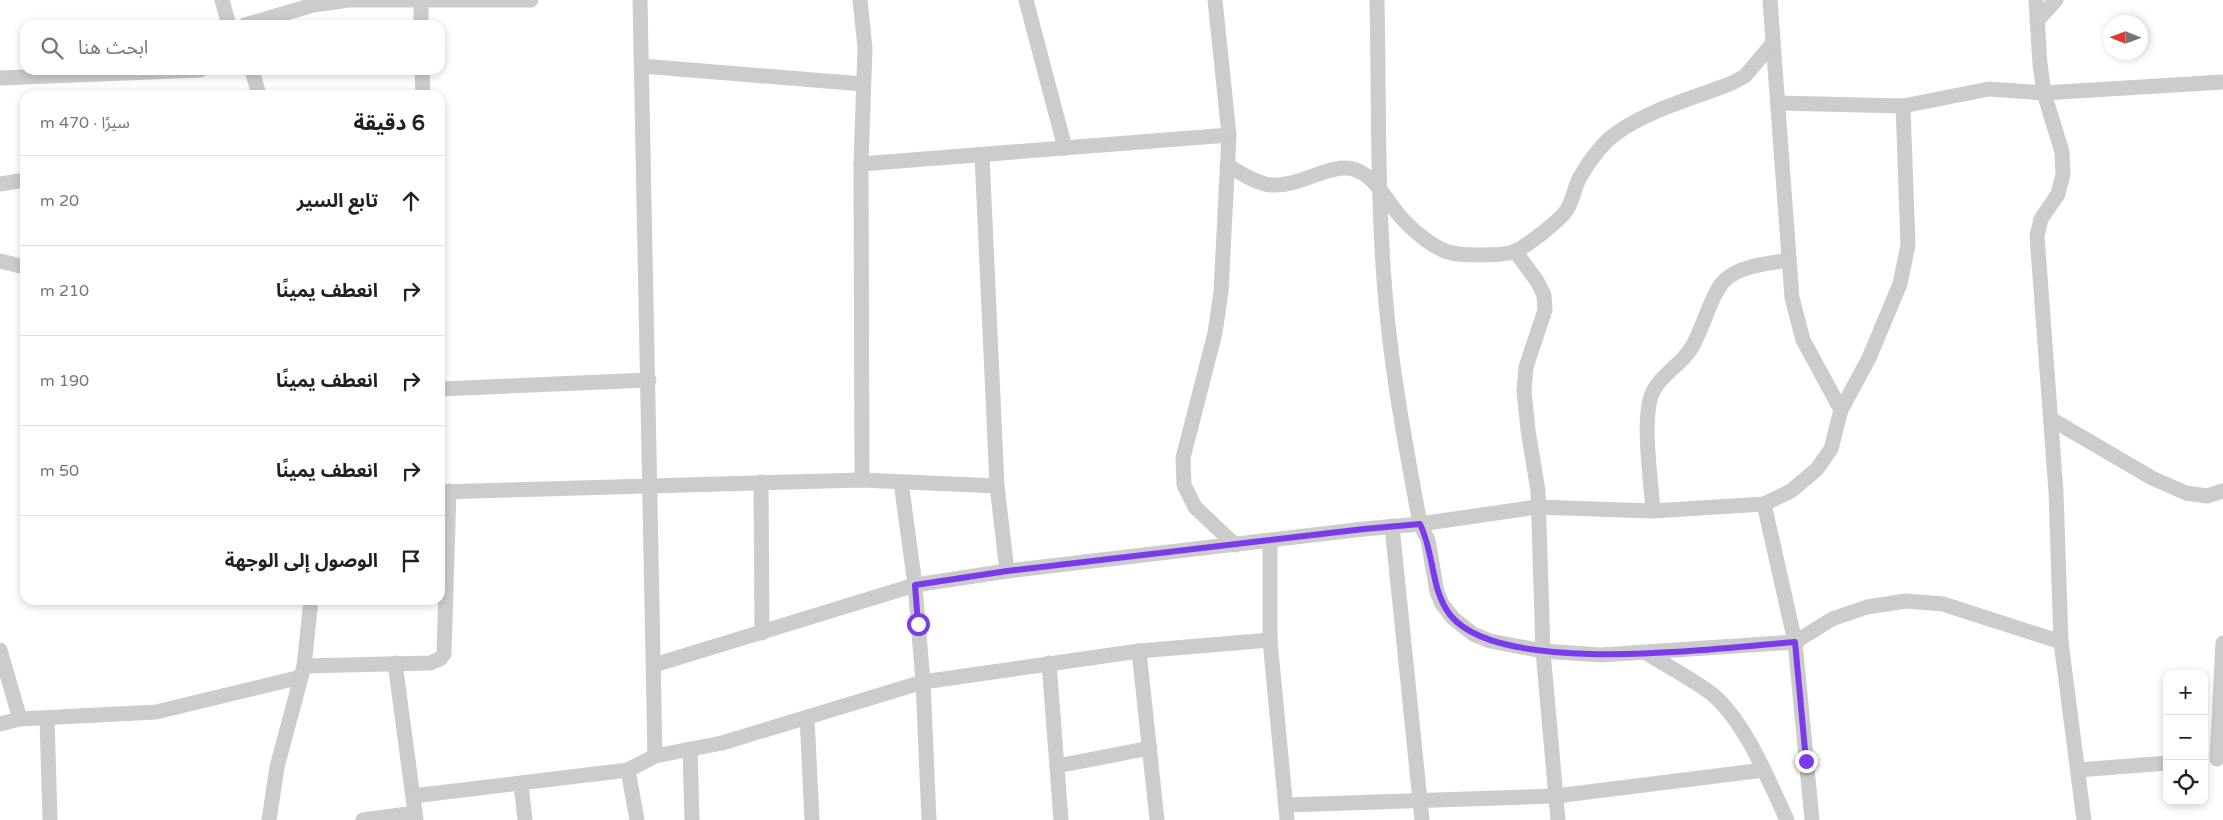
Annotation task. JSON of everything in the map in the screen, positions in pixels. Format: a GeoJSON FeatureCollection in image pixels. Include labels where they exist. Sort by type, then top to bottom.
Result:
{"type":"FeatureCollection","features":[{"type":"Feature","properties":{"kind":"street"},"geometry":{"type":"LineString","coordinates":[[222,0],[228,20]]}},
{"type":"Feature","properties":{"kind":"street"},"geometry":{"type":"LineString","coordinates":[[262,20],[312,5],[349,0],[531,0]]}},
{"type":"Feature","properties":{"kind":"street"},"geometry":{"type":"LineString","coordinates":[[640,0],[655,756]]}},
{"type":"Feature","properties":{"kind":"street"},"geometry":{"type":"LineString","coordinates":[[860,0],[865,48],[861,164],[862,480]]}},
{"type":"Feature","properties":{"kind":"street"},"geometry":{"type":"LineString","coordinates":[[1026,0],[1065,148]]}},
{"type":"Feature","properties":{"kind":"street"},"geometry":{"type":"LineString","coordinates":[[1215,0],[1229,135],[1222,292],[1217,325],[1183,458],[1184,485],[1195,507],[1236,545]]}},
{"type":"Feature","properties":{"kind":"street"},"geometry":{"type":"LineString","coordinates":[[1379,0],[1379,187],[1385,292],[1394,374],[1420,524],[1428,540],[1442,604],[1453,618],[1473,634],[1490,641],[1543,651],[1601,655],[1795,642],[1832,619],[1867,607],[1906,601],[1943,604],[2061,642]]}},
{"type":"Feature","properties":{"kind":"street"},"geometry":{"type":"LineString","coordinates":[[1770,0],[1792,298],[1803,340],[1841,410]]}},
{"type":"Feature","properties":{"kind":"street"},"geometry":{"type":"LineString","coordinates":[[2036,0],[2044,93],[2062,152],[2063,174],[2058,194],[2041,219],[2037,236],[2051,419],[2061,642],[2084,820]]}},
{"type":"Feature","properties":{"kind":"street"},"geometry":{"type":"LineString","coordinates":[[2037,21],[2056,0]]}},
{"type":"Feature","properties":{"kind":"street"},"geometry":{"type":"LineString","coordinates":[[421,1],[421,20]]}},
{"type":"Feature","properties":{"kind":"street"},"geometry":{"type":"LineString","coordinates":[[1227,165],[1253,180],[1270,185],[1293,184],[1334,169],[1358,170],[1379,187],[1400,216],[1428,240],[1447,252],[1468,255],[1515,251],[1556,222],[1567,210],[1579,180],[1597,153],[1616,133],[1648,115],[1732,83],[1745,76],[1774,43]]}},
{"type":"Feature","properties":{"kind":"street"},"geometry":{"type":"LineString","coordinates":[[642,66],[863,84]]}},
{"type":"Feature","properties":{"kind":"street"},"geometry":{"type":"LineString","coordinates":[[0,78],[75,75]]}},
{"type":"Feature","properties":{"kind":"street"},"geometry":{"type":"LineString","coordinates":[[253,75],[258,90]]}},
{"type":"Feature","properties":{"kind":"street"},"geometry":{"type":"LineString","coordinates":[[422,75],[423,90]]}},
{"type":"Feature","properties":{"kind":"street"},"geometry":{"type":"LineString","coordinates":[[1778,103],[1903,106],[1989,90],[2044,93],[2223,82]]}},
{"type":"Feature","properties":{"kind":"street"},"geometry":{"type":"LineString","coordinates":[[654,665],[915,585],[1007,571],[1420,524],[1537,507],[1654,511],[1764,504],[1790,491],[1817,469],[1831,449],[1841,410],[1869,358],[1900,284],[1908,245],[1903,106]]}},
{"type":"Feature","properties":{"kind":"street"},"geometry":{"type":"LineString","coordinates":[[861,164],[1229,135]]}},
{"type":"Feature","properties":{"kind":"street"},"geometry":{"type":"LineString","coordinates":[[982,155],[997,486],[1007,571]]}},
{"type":"Feature","properties":{"kind":"street"},"geometry":{"type":"LineString","coordinates":[[0,184],[20,181]]}},
{"type":"Feature","properties":{"kind":"street"},"geometry":{"type":"LineString","coordinates":[[1515,251],[1537,281],[1544,295],[1545,310],[1526,367],[1524,391],[1538,491],[1543,651],[1558,820]]}},
{"type":"Feature","properties":{"kind":"street"},"geometry":{"type":"LineString","coordinates":[[1654,511],[1647,415],[1650,398],[1657,385],[1689,352],[1702,328],[1719,287],[1727,278],[1746,268],[1788,260]]}},
{"type":"Feature","properties":{"kind":"street"},"geometry":{"type":"LineString","coordinates":[[0,262],[20,266]]}},
{"type":"Feature","properties":{"kind":"street"},"geometry":{"type":"LineString","coordinates":[[445,389],[649,380]]}},
{"type":"Feature","properties":{"kind":"street"},"geometry":{"type":"LineString","coordinates":[[2051,419],[2152,478],[2186,493],[2207,496],[2223,491]]}},
{"type":"Feature","properties":{"kind":"street"},"geometry":{"type":"LineString","coordinates":[[445,491],[862,480],[997,486]]}},
{"type":"Feature","properties":{"kind":"street"},"geometry":{"type":"LineString","coordinates":[[761,482],[762,632]]}},
{"type":"Feature","properties":{"kind":"street"},"geometry":{"type":"LineString","coordinates":[[901,482],[915,585],[923,682],[928,820]]}},
{"type":"Feature","properties":{"kind":"street"},"geometry":{"type":"LineString","coordinates":[[1764,504],[1795,642],[1812,820]]}},
{"type":"Feature","properties":{"kind":"street"},"geometry":{"type":"LineString","coordinates":[[1392,526],[1422,820]]}},
{"type":"Feature","properties":{"kind":"street"},"geometry":{"type":"LineString","coordinates":[[1270,541],[1270,640],[1287,820]]}},
{"type":"Feature","properties":{"kind":"street"},"geometry":{"type":"LineString","coordinates":[[270,820],[277,767],[303,672],[310,605]]}},
{"type":"Feature","properties":{"kind":"street"},"geometry":{"type":"LineString","coordinates":[[0,724],[20,720],[156,712],[303,672],[396,663],[430,663],[440,659],[444,654],[444,605]]}},
{"type":"Feature","properties":{"kind":"street"},"geometry":{"type":"LineString","coordinates":[[413,796],[628,770],[655,756],[722,743],[923,682],[1139,651],[1270,640]]}},
{"type":"Feature","properties":{"kind":"street"},"geometry":{"type":"LineString","coordinates":[[2215,759],[2223,643]]}},
{"type":"Feature","properties":{"kind":"street"},"geometry":{"type":"LineString","coordinates":[[0,650],[20,720]]}},
{"type":"Feature","properties":{"kind":"street"},"geometry":{"type":"LineString","coordinates":[[1139,651],[1157,820]]}},
{"type":"Feature","properties":{"kind":"street"},"geometry":{"type":"LineString","coordinates":[[1646,653],[1709,691],[1738,723],[1764,770],[1787,820]]}},
{"type":"Feature","properties":{"kind":"street"},"geometry":{"type":"LineString","coordinates":[[363,820],[416,817],[396,663]]}},
{"type":"Feature","properties":{"kind":"street"},"geometry":{"type":"LineString","coordinates":[[1049,663],[1061,820]]}},
{"type":"Feature","properties":{"kind":"street"},"geometry":{"type":"LineString","coordinates":[[807,717],[812,820]]}},
{"type":"Feature","properties":{"kind":"street"},"geometry":{"type":"LineString","coordinates":[[47,718],[50,820]]}},
{"type":"Feature","properties":{"kind":"street"},"geometry":{"type":"LineString","coordinates":[[1057,766],[1150,748]]}},
{"type":"Feature","properties":{"kind":"street"},"geometry":{"type":"LineString","coordinates":[[690,749],[692,820]]}},
{"type":"Feature","properties":{"kind":"street"},"geometry":{"type":"LineString","coordinates":[[2078,770],[2163,763]]}},
{"type":"Feature","properties":{"kind":"street"},"geometry":{"type":"LineString","coordinates":[[628,770],[637,820]]}},
{"type":"Feature","properties":{"kind":"street"},"geometry":{"type":"LineString","coordinates":[[1287,805],[1556,796],[1764,770]]}},
{"type":"Feature","properties":{"kind":"street"},"geometry":{"type":"LineString","coordinates":[[521,784],[524,820]]}},
{"type":"Feature","properties":{"kind":"route"},"geometry":{"type":"LineString","coordinates":[[918,624],[915,585],[1007,571],[1420,524],[1428,540],[1442,604],[1453,618],[1473,634],[1490,641],[1543,651],[1601,655],[1795,642],[1806,761]]}}]}
